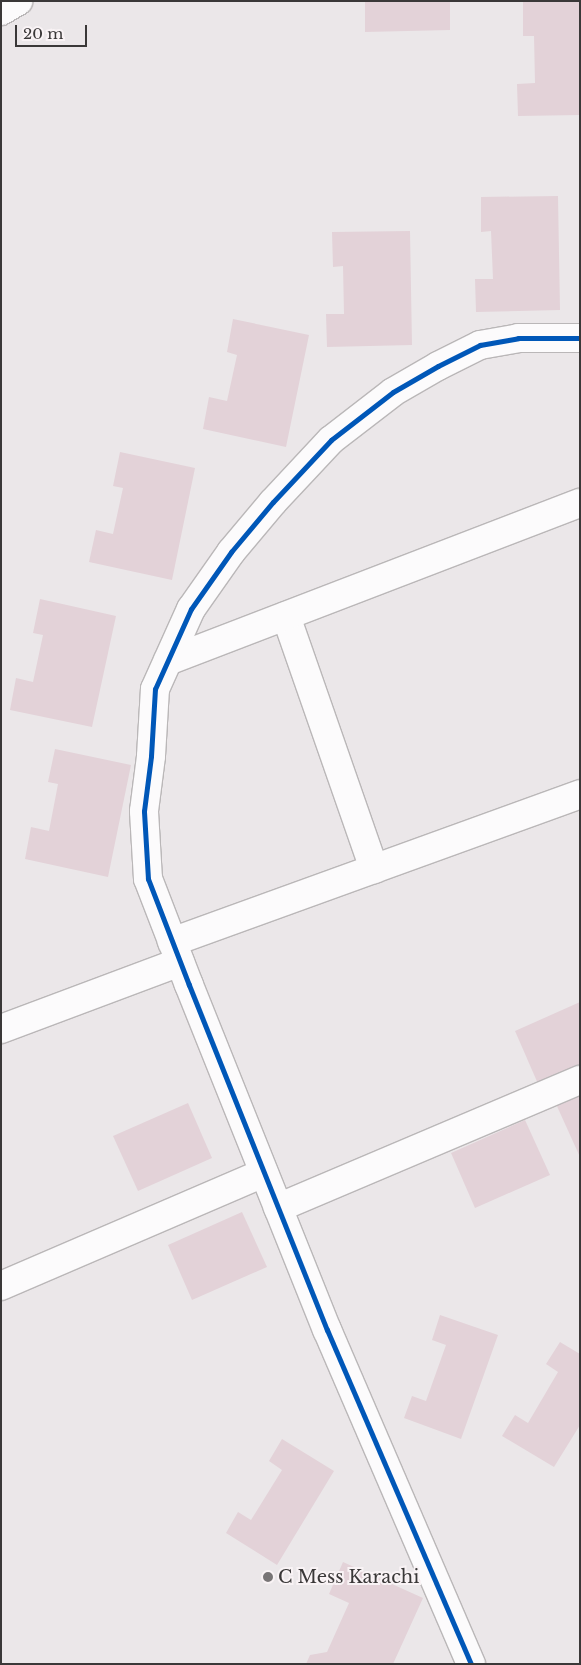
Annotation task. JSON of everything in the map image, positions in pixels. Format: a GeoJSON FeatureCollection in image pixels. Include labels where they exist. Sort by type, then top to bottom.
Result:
{"type":"FeatureCollection","features":[{"type":"Feature","properties":{"kind":"street"},"geometry":{"type":"LineString","coordinates":[[1,11],[18,1]]}},
{"type":"Feature","properties":{"kind":"street"},"geometry":{"type":"LineString","coordinates":[[471,1664],[327,1330],[148,879],[144,811],[151,756],[155,689],[191,609],[231,552],[272,502],[330,440],[393,392],[480,345],[518,338],[580,338]]}},
{"type":"Feature","properties":{"kind":"street"},"geometry":{"type":"LineString","coordinates":[[168,661],[580,503]]}},
{"type":"Feature","properties":{"kind":"street"},"geometry":{"type":"LineString","coordinates":[[286,616],[374,869]]}},
{"type":"Feature","properties":{"kind":"street"},"geometry":{"type":"LineString","coordinates":[[1,1029],[176,952],[374,869],[580,794]]}},
{"type":"Feature","properties":{"kind":"street"},"geometry":{"type":"LineString","coordinates":[[278,1208],[580,1080]]}},
{"type":"Feature","properties":{"kind":"street"},"geometry":{"type":"LineString","coordinates":[[1,1286],[264,1173]]}},
{"type":"Feature","properties":{"kind":"building"},"geometry":{"type":"Polygon","coordinates":[[[365,1],[450,1],[450,30],[365,32],[365,1]]]}},
{"type":"Feature","properties":{"kind":"building"},"geometry":{"type":"Polygon","coordinates":[[[580,1],[580,115],[518,116],[517,84],[535,83],[534,36],[523,36],[523,2],[580,1]]]}},
{"type":"Feature","properties":{"kind":"building"},"geometry":{"type":"Polygon","coordinates":[[[558,196],[560,310],[476,312],[475,279],[493,279],[491,231],[481,232],[481,197],[558,196]]]}},
{"type":"Feature","properties":{"kind":"building"},"geometry":{"type":"Polygon","coordinates":[[[410,231],[412,345],[327,347],[326,314],[344,314],[343,266],[333,267],[332,232],[410,231]]]}},
{"type":"Feature","properties":{"kind":"building"},"geometry":{"type":"Polygon","coordinates":[[[233,319],[309,335],[286,447],[203,429],[209,397],[227,401],[237,355],[227,352],[233,319]]]}},
{"type":"Feature","properties":{"kind":"building"},"geometry":{"type":"Polygon","coordinates":[[[120,452],[195,468],[172,580],[89,562],[96,530],[113,534],[123,488],[113,486],[120,452]]]}},
{"type":"Feature","properties":{"kind":"building"},"geometry":{"type":"Polygon","coordinates":[[[40,599],[116,616],[92,727],[10,710],[16,678],[33,682],[43,635],[33,633],[40,599]]]}},
{"type":"Feature","properties":{"kind":"building"},"geometry":{"type":"Polygon","coordinates":[[[55,749],[131,765],[108,877],[25,859],[31,827],[49,831],[58,784],[48,782],[55,749]]]}},
{"type":"Feature","properties":{"kind":"building"},"geometry":{"type":"Polygon","coordinates":[[[580,1002],[580,1068],[539,1086],[515,1031],[580,1002]]]}},
{"type":"Feature","properties":{"kind":"building"},"geometry":{"type":"Polygon","coordinates":[[[580,1093],[580,1157],[556,1104],[580,1093]]]}},
{"type":"Feature","properties":{"kind":"building"},"geometry":{"type":"Polygon","coordinates":[[[188,1103],[212,1158],[138,1191],[113,1136],[188,1103]]]}},
{"type":"Feature","properties":{"kind":"building"},"geometry":{"type":"Polygon","coordinates":[[[525,1120],[550,1175],[475,1208],[451,1153],[525,1120]]]}},
{"type":"Feature","properties":{"kind":"building"},"geometry":{"type":"Polygon","coordinates":[[[242,1212],[267,1267],[192,1300],[168,1245],[242,1212]]]}},
{"type":"Feature","properties":{"kind":"building"},"geometry":{"type":"Polygon","coordinates":[[[440,1315],[498,1335],[461,1439],[404,1418],[412,1396],[426,1401],[446,1345],[432,1340],[440,1315]]]}},
{"type":"Feature","properties":{"kind":"building"},"geometry":{"type":"Polygon","coordinates":[[[560,1342],[580,1354],[580,1425],[554,1467],[502,1436],[515,1415],[528,1423],[558,1372],[546,1364],[560,1342]]]}},
{"type":"Feature","properties":{"kind":"building"},"geometry":{"type":"Polygon","coordinates":[[[282,1439],[334,1471],[277,1565],[226,1533],[238,1512],[251,1520],[282,1470],[269,1461],[282,1439]]]}},
{"type":"Feature","properties":{"kind":"building"},"geometry":{"type":"Polygon","coordinates":[[[343,1562],[423,1598],[393,1664],[306,1664],[310,1655],[327,1652],[349,1603],[329,1594],[343,1562]]]}},
{"type":"Feature","properties":{"kind":"cycle path"},"geometry":{"type":"LineString","coordinates":[[471,1664],[327,1330],[148,879],[144,811],[151,756],[155,689],[191,609],[231,552],[273,502],[331,440],[393,392],[438,366],[480,345],[518,338],[580,338]]}},
{"type":"Feature","properties":{"kind":"place","name":"C Mess Karachi"},"geometry":{"type":"Point","coordinates":[268,1577]}}]}
